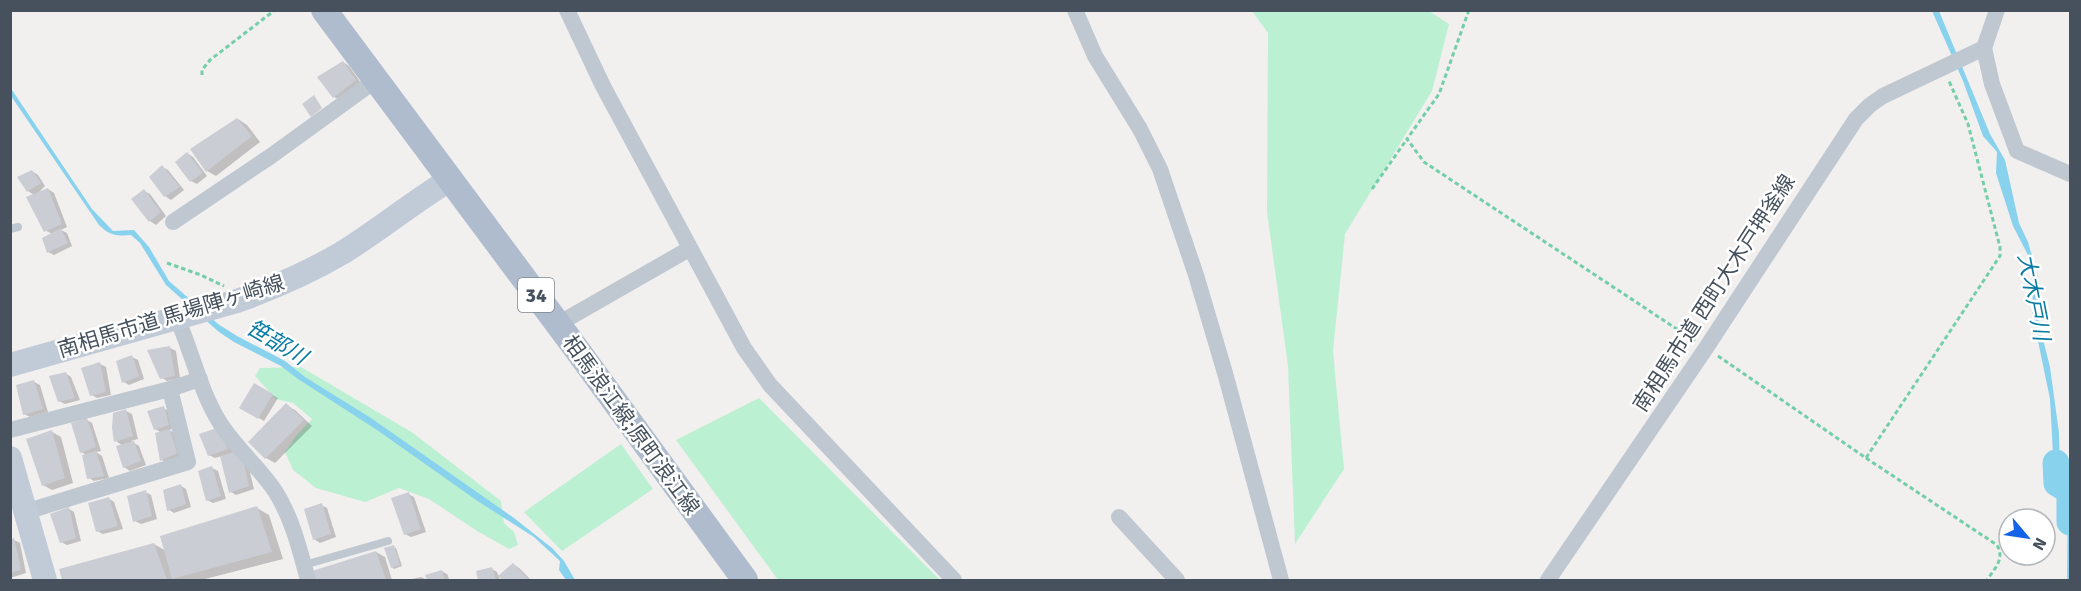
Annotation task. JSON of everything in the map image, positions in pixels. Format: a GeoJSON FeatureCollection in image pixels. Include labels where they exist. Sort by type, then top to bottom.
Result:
{"type":"FeatureCollection","features":[{"type":"Feature","properties":{"kind":"main road","name":"相馬浪江線;原町浪江線"},"geometry":{"type":"LineString","coordinates":[[324,10],[745,580]]}},
{"type":"Feature","properties":{"kind":"street"},"geometry":{"type":"LineString","coordinates":[[567,10],[603,87],[744,348],[770,384],[954,580]]}},
{"type":"Feature","properties":{"kind":"street"},"geometry":{"type":"LineString","coordinates":[[1075,10],[1095,56],[1140,129],[1160,169],[1196,275],[1225,373],[1281,580]]}},
{"type":"Feature","properties":{"kind":"street"},"geometry":{"type":"LineString","coordinates":[[1998,10],[1981,50],[2017,151],[2070,174]]}},
{"type":"Feature","properties":{"kind":"street","name":"南相馬市道 西町大木戸押釜線"},"geometry":{"type":"LineString","coordinates":[[1548,580],[1706,348],[1856,119],[1883,96],[1981,50]]}},
{"type":"Feature","properties":{"kind":"street"},"geometry":{"type":"LineString","coordinates":[[173,222],[271,156],[376,80]]}},
{"type":"Feature","properties":{"kind":"street","name":"南相馬市道 馬場陣ヶ崎線"},"geometry":{"type":"LineString","coordinates":[[10,365],[240,299],[293,278],[344,251],[449,180]]}},
{"type":"Feature","properties":{"kind":"street"},"geometry":{"type":"LineString","coordinates":[[558,324],[689,249]]}},
{"type":"Feature","properties":{"kind":"street"},"geometry":{"type":"LineString","coordinates":[[183,316],[200,379],[221,424],[282,502],[306,573]]}},
{"type":"Feature","properties":{"kind":"street"},"geometry":{"type":"LineString","coordinates":[[10,430],[170,389],[200,379]]}},
{"type":"Feature","properties":{"kind":"street"},"geometry":{"type":"LineString","coordinates":[[25,512],[188,462],[170,389]]}},
{"type":"Feature","properties":{"kind":"street"},"geometry":{"type":"LineString","coordinates":[[10,458],[45,580]]}},
{"type":"Feature","properties":{"kind":"street"},"geometry":{"type":"LineString","coordinates":[[1119,517],[1177,580]]}},
{"type":"Feature","properties":{"kind":"lane"},"geometry":{"type":"LineString","coordinates":[[306,573],[388,541]]}},
{"type":"Feature","properties":{"kind":"path"},"geometry":{"type":"LineString","coordinates":[[202,75],[202,70],[210,60],[275,10]]}},
{"type":"Feature","properties":{"kind":"path"},"geometry":{"type":"LineString","coordinates":[[1372,189],[1440,94],[1468,10]]}},
{"type":"Feature","properties":{"kind":"path"},"geometry":{"type":"LineString","coordinates":[[1866,458],[2000,256],[2000,247],[1968,124],[1946,67]]}},
{"type":"Feature","properties":{"kind":"path"},"geometry":{"type":"LineString","coordinates":[[1407,139],[1424,162],[1706,348],[1996,545],[2001,552],[2000,560],[1987,580]]}},
{"type":"Feature","properties":{"kind":"path"},"geometry":{"type":"LineString","coordinates":[[167,263],[201,275],[240,299]]}},
{"type":"Feature","properties":{"kind":"green space"},"geometry":{"type":"Polygon","coordinates":[[[1252,11],[1429,11],[1449,24],[1432,91],[1345,234],[1333,351],[1344,469],[1295,544],[1288,366],[1267,212],[1268,33],[1252,11]]]}},
{"type":"Feature","properties":{"kind":"green space"},"geometry":{"type":"Polygon","coordinates":[[[301,367],[413,433],[501,501],[504,523],[514,532],[518,545],[509,549],[429,499],[399,488],[365,502],[316,488],[293,470],[285,452],[312,419],[293,403],[276,399],[255,376],[260,368],[301,367]]]}},
{"type":"Feature","properties":{"kind":"green space"},"geometry":{"type":"Polygon","coordinates":[[[759,398],[940,580],[778,580],[676,440],[759,398]]]}},
{"type":"Feature","properties":{"kind":"green space"},"geometry":{"type":"Polygon","coordinates":[[[621,444],[653,489],[562,551],[524,512],[621,444]]]}},
{"type":"Feature","properties":{"kind":"water"},"geometry":{"type":"Polygon","coordinates":[[[1932,11],[1939,11],[1990,134],[2005,160],[2019,223],[2028,242],[2042,291],[2037,315],[2050,367],[2059,433],[2060,481],[2070,491],[2070,580],[2067,580],[2068,490],[2063,488],[2057,493],[2055,491],[2050,399],[2032,312],[2033,289],[2029,257],[2013,226],[1996,173],[1997,152],[1983,136],[1963,81],[1932,11]]]}},
{"type":"Feature","properties":{"kind":"water"},"geometry":{"type":"Polygon","coordinates":[[[10,87],[92,209],[113,231],[134,230],[149,247],[169,281],[218,324],[285,361],[305,377],[371,418],[514,518],[552,548],[564,561],[575,580],[566,580],[559,570],[560,561],[534,537],[479,502],[281,366],[219,332],[166,285],[140,243],[131,235],[113,234],[99,225],[11,96],[10,87]]]}},
{"type":"Feature","properties":{"kind":"building"},"geometry":{"type":"Polygon","coordinates":[[[343,61],[356,80],[333,98],[317,77],[343,61]]]}},
{"type":"Feature","properties":{"kind":"building"},"geometry":{"type":"Polygon","coordinates":[[[314,95],[322,108],[311,117],[302,104],[314,95]]]}},
{"type":"Feature","properties":{"kind":"building"},"geometry":{"type":"Polygon","coordinates":[[[237,118],[252,136],[206,172],[190,149],[237,118]]]}},
{"type":"Feature","properties":{"kind":"building"},"geometry":{"type":"Polygon","coordinates":[[[187,152],[203,173],[190,182],[175,162],[187,152]]]}},
{"type":"Feature","properties":{"kind":"building"},"geometry":{"type":"Polygon","coordinates":[[[162,165],[180,187],[164,197],[149,177],[162,165]]]}},
{"type":"Feature","properties":{"kind":"building"},"geometry":{"type":"Polygon","coordinates":[[[32,170],[41,183],[27,192],[17,177],[32,170]]]}},
{"type":"Feature","properties":{"kind":"building"},"geometry":{"type":"Polygon","coordinates":[[[48,188],[62,224],[44,232],[26,197],[48,188]]]}},
{"type":"Feature","properties":{"kind":"building"},"geometry":{"type":"Polygon","coordinates":[[[144,189],[161,212],[149,222],[131,199],[144,189]]]}},
{"type":"Feature","properties":{"kind":"building"},"geometry":{"type":"Polygon","coordinates":[[[61,228],[68,243],[47,253],[42,238],[61,228]]]}},
{"type":"Feature","properties":{"kind":"building"},"geometry":{"type":"Polygon","coordinates":[[[170,346],[175,376],[160,379],[147,350],[170,346]]]}},
{"type":"Feature","properties":{"kind":"building"},"geometry":{"type":"Polygon","coordinates":[[[132,355],[139,376],[122,383],[116,361],[132,355]]]}},
{"type":"Feature","properties":{"kind":"building"},"geometry":{"type":"Polygon","coordinates":[[[100,362],[106,392],[90,396],[81,368],[100,362]]]}},
{"type":"Feature","properties":{"kind":"building"},"geometry":{"type":"Polygon","coordinates":[[[66,372],[75,398],[58,402],[49,376],[66,372]]]}},
{"type":"Feature","properties":{"kind":"building"},"geometry":{"type":"Polygon","coordinates":[[[34,380],[43,409],[23,415],[16,385],[34,380]]]}},
{"type":"Feature","properties":{"kind":"building"},"geometry":{"type":"Polygon","coordinates":[[[254,383],[273,394],[258,419],[239,408],[254,383]]]}},
{"type":"Feature","properties":{"kind":"building"},"geometry":{"type":"Polygon","coordinates":[[[286,403],[304,420],[265,459],[248,442],[286,403]]]}},
{"type":"Feature","properties":{"kind":"building"},"geometry":{"type":"Polygon","coordinates":[[[164,406],[169,425],[154,430],[147,411],[164,406]]]}},
{"type":"Feature","properties":{"kind":"building"},"geometry":{"type":"Polygon","coordinates":[[[126,409],[133,436],[114,442],[113,413],[126,409]]]}},
{"type":"Feature","properties":{"kind":"building"},"geometry":{"type":"Polygon","coordinates":[[[87,418],[96,447],[80,453],[71,423],[87,418]]]}},
{"type":"Feature","properties":{"kind":"building"},"geometry":{"type":"Polygon","coordinates":[[[217,428],[228,449],[208,456],[199,434],[217,428]]]}},
{"type":"Feature","properties":{"kind":"building"},"geometry":{"type":"Polygon","coordinates":[[[170,429],[177,453],[160,461],[155,433],[170,429]]]}},
{"type":"Feature","properties":{"kind":"building"},"geometry":{"type":"Polygon","coordinates":[[[52,430],[65,478],[42,486],[26,439],[52,430]]]}},
{"type":"Feature","properties":{"kind":"building"},"geometry":{"type":"Polygon","coordinates":[[[134,441],[141,461],[123,468],[116,446],[134,441]]]}},
{"type":"Feature","properties":{"kind":"building"},"geometry":{"type":"Polygon","coordinates":[[[96,451],[104,476],[87,479],[82,455],[96,451]]]}},
{"type":"Feature","properties":{"kind":"building"},"geometry":{"type":"Polygon","coordinates":[[[235,452],[243,459],[249,486],[229,493],[220,456],[235,452]]]}},
{"type":"Feature","properties":{"kind":"building"},"geometry":{"type":"Polygon","coordinates":[[[212,466],[221,496],[206,501],[198,471],[212,466]]]}},
{"type":"Feature","properties":{"kind":"building"},"geometry":{"type":"Polygon","coordinates":[[[181,484],[186,504],[167,511],[163,490],[181,484]]]}},
{"type":"Feature","properties":{"kind":"building"},"geometry":{"type":"Polygon","coordinates":[[[146,490],[152,516],[133,522],[127,496],[146,490]]]}},
{"type":"Feature","properties":{"kind":"building"},"geometry":{"type":"Polygon","coordinates":[[[409,492],[421,529],[404,535],[391,498],[409,492]]]}},
{"type":"Feature","properties":{"kind":"building"},"geometry":{"type":"Polygon","coordinates":[[[109,497],[118,526],[96,532],[88,503],[109,497]]]}},
{"type":"Feature","properties":{"kind":"building"},"geometry":{"type":"Polygon","coordinates":[[[322,503],[331,534],[313,540],[304,509],[322,503]]]}},
{"type":"Feature","properties":{"kind":"building"},"geometry":{"type":"Polygon","coordinates":[[[257,506],[272,552],[172,579],[160,536],[257,506]]]}},
{"type":"Feature","properties":{"kind":"building"},"geometry":{"type":"Polygon","coordinates":[[[69,507],[76,538],[60,543],[50,514],[69,507]]]}},
{"type":"Feature","properties":{"kind":"building"},"geometry":{"type":"Polygon","coordinates":[[[14,538],[21,570],[10,573],[10,539],[14,538]]]}},
{"type":"Feature","properties":{"kind":"building"},"geometry":{"type":"Polygon","coordinates":[[[154,543],[167,580],[62,580],[59,569],[154,543]]]}},
{"type":"Feature","properties":{"kind":"building"},"geometry":{"type":"Polygon","coordinates":[[[394,545],[400,565],[391,568],[384,548],[394,545]]]}},
{"type":"Feature","properties":{"kind":"building"},"geometry":{"type":"Polygon","coordinates":[[[376,551],[386,580],[314,580],[312,571],[376,551]]]}},
{"type":"Feature","properties":{"kind":"building"},"geometry":{"type":"Polygon","coordinates":[[[513,563],[529,580],[502,580],[498,576],[513,563]]]}},
{"type":"Feature","properties":{"kind":"building"},"geometry":{"type":"Polygon","coordinates":[[[492,567],[496,580],[478,580],[476,571],[492,567]]]}},
{"type":"Feature","properties":{"kind":"building"},"geometry":{"type":"Polygon","coordinates":[[[442,570],[445,580],[427,580],[425,575],[442,570]]]}},
{"type":"Feature","properties":{"kind":"waterway","name":"大木戸川"},"geometry":{"type":"LineString","coordinates":[[2056,463],[2057,483],[2070,491],[2070,522]]}},
{"type":"Feature","properties":{"kind":"water label","name":"笹部川"},"geometry":{"type":"Point","coordinates":[277,342]}}]}
